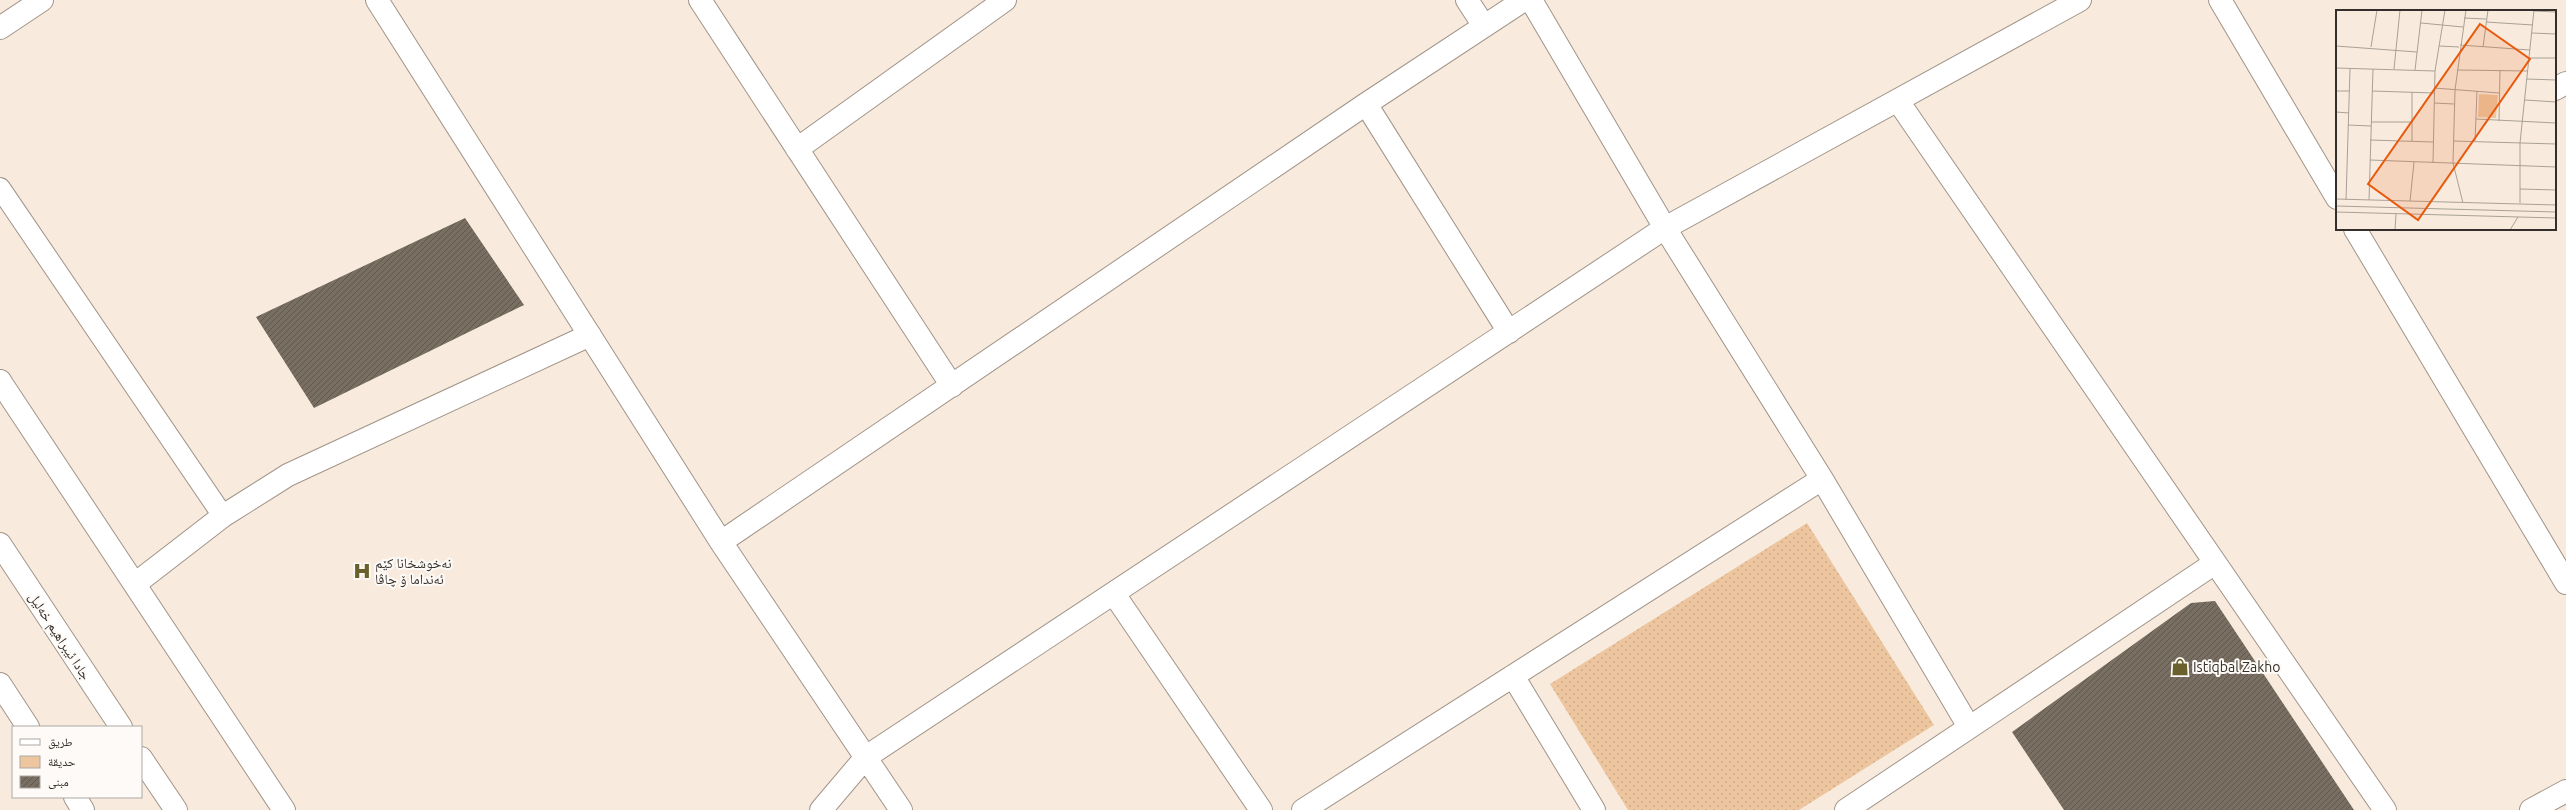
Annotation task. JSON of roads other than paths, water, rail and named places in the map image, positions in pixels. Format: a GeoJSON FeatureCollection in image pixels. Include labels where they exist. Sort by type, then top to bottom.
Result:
{"type":"FeatureCollection","features":[{"type":"Feature","properties":{"kind":"main road"},"geometry":{"type":"LineString","coordinates":[[0,28],[42,0]]}},
{"type":"Feature","properties":{"kind":"main road"},"geometry":{"type":"LineString","coordinates":[[377,0],[721,542],[901,810]]}},
{"type":"Feature","properties":{"kind":"main road"},"geometry":{"type":"LineString","coordinates":[[700,0],[952,386]]}},
{"type":"Feature","properties":{"kind":"main road"},"geometry":{"type":"LineString","coordinates":[[1467,0],[1484,26]]}},
{"type":"Feature","properties":{"kind":"main road"},"geometry":{"type":"LineString","coordinates":[[721,542],[1366,104],[1524,0]]}},
{"type":"Feature","properties":{"kind":"main road"},"geometry":{"type":"LineString","coordinates":[[1531,0],[1664,228],[1822,479],[1969,727]]}},
{"type":"Feature","properties":{"kind":"main road"},"geometry":{"type":"LineString","coordinates":[[821,810],[866,757],[1664,228],[2080,0]]}},
{"type":"Feature","properties":{"kind":"main road"},"geometry":{"type":"LineString","coordinates":[[2220,0],[2336,196]]}},
{"type":"Feature","properties":{"kind":"main road"},"geometry":{"type":"LineString","coordinates":[[797,149],[996,3]]}},
{"type":"Feature","properties":{"kind":"main road"},"geometry":{"type":"LineString","coordinates":[[2556,88],[2566,83]]}},
{"type":"Feature","properties":{"kind":"main road"},"geometry":{"type":"LineString","coordinates":[[1898,101],[2385,810]]}},
{"type":"Feature","properties":{"kind":"main road"},"geometry":{"type":"LineString","coordinates":[[1366,104],[1509,332]]}},
{"type":"Feature","properties":{"kind":"main road"},"geometry":{"type":"LineString","coordinates":[[2356,230],[2566,584]]}},
{"type":"Feature","properties":{"kind":"main road"},"geometry":{"type":"LineString","coordinates":[[135,584],[222,516],[288,475],[590,335]]}},
{"type":"Feature","properties":{"kind":"main road"},"geometry":{"type":"LineString","coordinates":[[0,381],[284,810]]}},
{"type":"Feature","properties":{"kind":"main road"},"geometry":{"type":"LineString","coordinates":[[1303,810],[1822,479]]}},
{"type":"Feature","properties":{"kind":"main road","name":"جادا ئیبراهیم خەلیل"},"geometry":{"type":"LineString","coordinates":[[0,544],[120,726]]}},
{"type":"Feature","properties":{"kind":"main road"},"geometry":{"type":"LineString","coordinates":[[1846,810],[2215,563]]}},
{"type":"Feature","properties":{"kind":"main road"},"geometry":{"type":"LineString","coordinates":[[1114,594],[1261,810]]}},
{"type":"Feature","properties":{"kind":"main road"},"geometry":{"type":"LineString","coordinates":[[1513,676],[1594,810]]}},
{"type":"Feature","properties":{"kind":"main road"},"geometry":{"type":"LineString","coordinates":[[0,684],[27,726]]}},
{"type":"Feature","properties":{"kind":"main road"},"geometry":{"type":"LineString","coordinates":[[142,759],[176,810]]}},
{"type":"Feature","properties":{"kind":"main road"},"geometry":{"type":"LineString","coordinates":[[2531,810],[2566,791]]}},
{"type":"Feature","properties":{"kind":"main road"},"geometry":{"type":"LineString","coordinates":[[76,798],[83,810]]}},
{"type":"Feature","properties":{"kind":"lane"},"geometry":{"type":"LineString","coordinates":[[0,188],[222,516]]}},
{"type":"Feature","properties":{"kind":"place","name":"نەخوشخانا کێم ئەنداما ۆ چاڤا"},"geometry":{"type":"Point","coordinates":[362,571]}},
{"type":"Feature","properties":{"kind":"place","name":"Istiqbal Zakho"},"geometry":{"type":"Point","coordinates":[2180,667]}}]}
